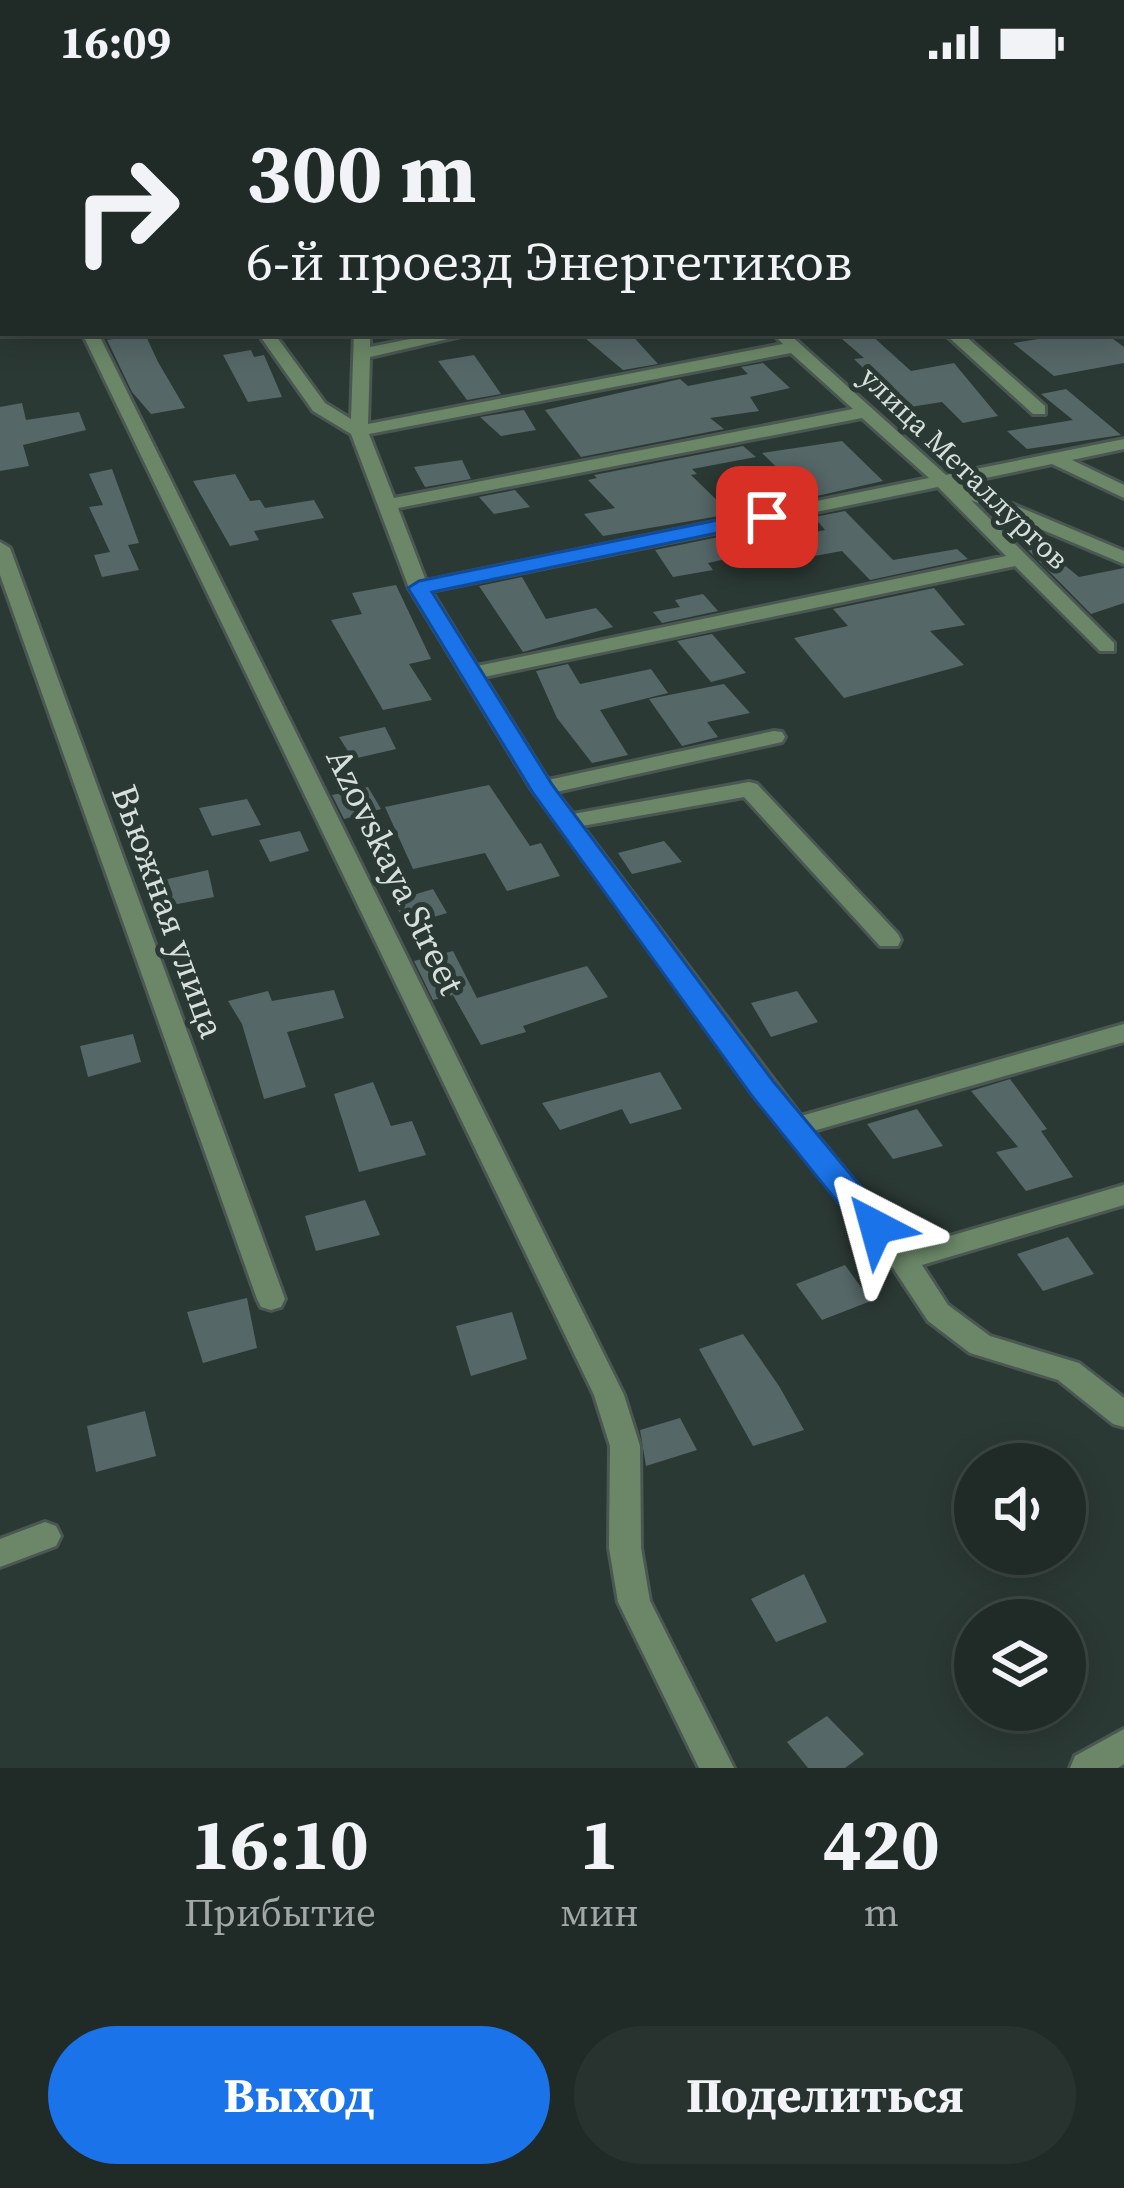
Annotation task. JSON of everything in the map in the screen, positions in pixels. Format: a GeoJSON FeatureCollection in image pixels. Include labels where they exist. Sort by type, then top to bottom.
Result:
{"type":"FeatureCollection","features":[{"type":"Feature","properties":{"kind":"street","name":"Azovskaya Street"},"geometry":{"type":"LineString","coordinates":[[91,336],[609,1395],[625,1446],[625,1549],[634,1602],[717,1768]]}},
{"type":"Feature","properties":{"kind":"street"},"geometry":{"type":"LineString","coordinates":[[435,336],[362,343],[359,431],[419,588],[542,788],[794,1127],[903,1260],[938,1313],[980,1345],[1068,1371],[1117,1398]]}},
{"type":"Feature","properties":{"kind":"street"},"geometry":{"type":"LineString","coordinates":[[955,336],[1039,410]]}},
{"type":"Feature","properties":{"kind":"street"},"geometry":{"type":"LineString","coordinates":[[270,339],[320,407],[359,431],[787,340]]}},
{"type":"Feature","properties":{"kind":"street","name":"улица Металлургов"},"geometry":{"type":"LineString","coordinates":[[787,340],[942,481],[1107,646]]}},
{"type":"Feature","properties":{"kind":"street"},"geometry":{"type":"LineString","coordinates":[[387,505],[863,412]]}},
{"type":"Feature","properties":{"kind":"street"},"geometry":{"type":"LineString","coordinates":[[419,588],[1124,444]]}},
{"type":"Feature","properties":{"kind":"street"},"geometry":{"type":"LineString","coordinates":[[1052,457],[1124,492]]}},
{"type":"Feature","properties":{"kind":"street"},"geometry":{"type":"LineString","coordinates":[[942,481],[1124,558]]}},
{"type":"Feature","properties":{"kind":"street","name":"Вьюжная улица"},"geometry":{"type":"LineString","coordinates":[[0,548],[271,1299]]}},
{"type":"Feature","properties":{"kind":"street"},"geometry":{"type":"LineString","coordinates":[[470,673],[1016,560]]}},
{"type":"Feature","properties":{"kind":"street"},"geometry":{"type":"LineString","coordinates":[[542,788],[774,737]]}},
{"type":"Feature","properties":{"kind":"street"},"geometry":{"type":"LineString","coordinates":[[567,822],[749,789],[890,940]]}},
{"type":"Feature","properties":{"kind":"street"},"geometry":{"type":"LineString","coordinates":[[794,1127],[1124,1033]]}},
{"type":"Feature","properties":{"kind":"street"},"geometry":{"type":"LineString","coordinates":[[903,1260],[1124,1195]]}},
{"type":"Feature","properties":{"kind":"street"},"geometry":{"type":"LineString","coordinates":[[0,1553],[45,1536]]}},
{"type":"Feature","properties":{"kind":"street"},"geometry":{"type":"LineString","coordinates":[[1087,1768],[1124,1745]]}},
{"type":"Feature","properties":{"kind":"building"},"geometry":{"type":"Polygon","coordinates":[[[146,336],[185,408],[151,414],[132,392],[107,340],[146,336]]]}},
{"type":"Feature","properties":{"kind":"building"},"geometry":{"type":"Polygon","coordinates":[[[583,336],[633,336],[658,364],[623,370],[583,336]]]}},
{"type":"Feature","properties":{"kind":"building"},"geometry":{"type":"Polygon","coordinates":[[[838,336],[872,336],[911,371],[954,363],[998,416],[963,423],[942,402],[904,408],[854,359],[864,358],[838,336]]]}},
{"type":"Feature","properties":{"kind":"building"},"geometry":{"type":"Polygon","coordinates":[[[1058,336],[1109,336],[1124,347],[1124,363],[1054,376],[1013,343],[1058,336]]]}},
{"type":"Feature","properties":{"kind":"building"},"geometry":{"type":"Polygon","coordinates":[[[251,350],[254,357],[264,355],[282,397],[248,402],[223,355],[251,350]]]}},
{"type":"Feature","properties":{"kind":"building"},"geometry":{"type":"Polygon","coordinates":[[[474,355],[501,394],[467,400],[438,361],[474,355]]]}},
{"type":"Feature","properties":{"kind":"building"},"geometry":{"type":"Polygon","coordinates":[[[763,363],[790,388],[750,397],[759,411],[710,418],[724,429],[581,457],[545,410],[680,379],[688,386],[748,374],[741,367],[763,363]]]}},
{"type":"Feature","properties":{"kind":"building"},"geometry":{"type":"Polygon","coordinates":[[[1066,389],[1121,435],[1027,449],[1007,431],[1073,420],[1041,394],[1066,389]]]}},
{"type":"Feature","properties":{"kind":"building"},"geometry":{"type":"Polygon","coordinates":[[[22,403],[26,420],[79,412],[86,430],[23,445],[29,466],[0,471],[0,407],[22,403]]]}},
{"type":"Feature","properties":{"kind":"building"},"geometry":{"type":"Polygon","coordinates":[[[524,410],[536,430],[501,436],[480,417],[524,410]]]}},
{"type":"Feature","properties":{"kind":"building"},"geometry":{"type":"Polygon","coordinates":[[[842,441],[883,481],[808,498],[762,453],[842,441]]]}},
{"type":"Feature","properties":{"kind":"building"},"geometry":{"type":"Polygon","coordinates":[[[743,446],[756,457],[692,469],[697,474],[691,475],[731,514],[603,536],[584,514],[615,508],[588,480],[597,478],[594,475],[743,446]]]}},
{"type":"Feature","properties":{"kind":"building"},"geometry":{"type":"Polygon","coordinates":[[[462,460],[471,479],[425,487],[414,467],[462,460]]]}},
{"type":"Feature","properties":{"kind":"building"},"geometry":{"type":"Polygon","coordinates":[[[112,469],[139,543],[128,545],[139,570],[102,577],[94,555],[110,552],[89,507],[103,505],[89,474],[112,469]]]}},
{"type":"Feature","properties":{"kind":"building"},"geometry":{"type":"Polygon","coordinates":[[[235,474],[250,501],[260,500],[265,508],[314,500],[324,518],[254,531],[259,540],[230,546],[193,481],[235,474]]]}},
{"type":"Feature","properties":{"kind":"building"},"geometry":{"type":"Polygon","coordinates":[[[515,490],[530,507],[494,514],[479,497],[515,490]]]}},
{"type":"Feature","properties":{"kind":"building"},"geometry":{"type":"Polygon","coordinates":[[[845,511],[893,560],[957,549],[968,559],[870,580],[842,551],[792,560],[772,541],[825,530],[814,517],[845,511]]]}},
{"type":"Feature","properties":{"kind":"building"},"geometry":{"type":"Polygon","coordinates":[[[748,531],[767,550],[708,563],[713,570],[673,577],[655,550],[748,531]]]}},
{"type":"Feature","properties":{"kind":"building"},"geometry":{"type":"Polygon","coordinates":[[[1034,540],[1079,577],[1124,568],[1124,603],[1091,614],[1021,543],[1034,540]]]}},
{"type":"Feature","properties":{"kind":"building"},"geometry":{"type":"Polygon","coordinates":[[[522,577],[546,619],[596,608],[613,627],[523,652],[479,586],[522,577]]]}},
{"type":"Feature","properties":{"kind":"building"},"geometry":{"type":"Polygon","coordinates":[[[396,585],[431,659],[409,664],[432,700],[383,710],[331,620],[362,614],[352,593],[396,585]]]}},
{"type":"Feature","properties":{"kind":"building"},"geometry":{"type":"Polygon","coordinates":[[[934,588],[965,625],[930,631],[964,665],[844,698],[794,638],[848,626],[833,609],[934,588]]]}},
{"type":"Feature","properties":{"kind":"building"},"geometry":{"type":"Polygon","coordinates":[[[703,594],[718,611],[662,623],[653,612],[680,607],[675,600],[703,594]]]}},
{"type":"Feature","properties":{"kind":"building"},"geometry":{"type":"Polygon","coordinates":[[[712,634],[746,673],[711,682],[677,641],[712,634]]]}},
{"type":"Feature","properties":{"kind":"building"},"geometry":{"type":"Polygon","coordinates":[[[568,664],[580,684],[651,669],[668,693],[600,710],[628,755],[592,763],[557,718],[536,671],[568,664]]]}},
{"type":"Feature","properties":{"kind":"building"},"geometry":{"type":"Polygon","coordinates":[[[724,684],[750,713],[707,722],[718,737],[682,746],[649,699],[724,684]]]}},
{"type":"Feature","properties":{"kind":"building"},"geometry":{"type":"Polygon","coordinates":[[[385,727],[396,749],[353,759],[339,737],[385,727]]]}},
{"type":"Feature","properties":{"kind":"building"},"geometry":{"type":"Polygon","coordinates":[[[489,785],[530,846],[541,843],[560,876],[507,891],[485,853],[413,869],[385,807],[489,785]]]}},
{"type":"Feature","properties":{"kind":"building"},"geometry":{"type":"Polygon","coordinates":[[[368,787],[381,809],[344,819],[332,795],[368,787]]]}},
{"type":"Feature","properties":{"kind":"building"},"geometry":{"type":"Polygon","coordinates":[[[247,799],[261,825],[212,836],[199,808],[247,799]]]}},
{"type":"Feature","properties":{"kind":"building"},"geometry":{"type":"Polygon","coordinates":[[[300,831],[309,851],[270,862],[259,840],[300,831]]]}},
{"type":"Feature","properties":{"kind":"building"},"geometry":{"type":"Polygon","coordinates":[[[664,841],[682,862],[632,874],[618,853],[664,841]]]}},
{"type":"Feature","properties":{"kind":"building"},"geometry":{"type":"Polygon","coordinates":[[[208,870],[214,897],[167,906],[159,881],[208,870]]]}},
{"type":"Feature","properties":{"kind":"building"},"geometry":{"type":"Polygon","coordinates":[[[433,889],[447,913],[407,925],[393,901],[433,889]]]}},
{"type":"Feature","properties":{"kind":"building"},"geometry":{"type":"Polygon","coordinates":[[[453,951],[477,998],[587,966],[608,997],[523,1026],[526,1032],[481,1045],[453,995],[433,1000],[414,961],[453,951]]]}},
{"type":"Feature","properties":{"kind":"building"},"geometry":{"type":"Polygon","coordinates":[[[334,990],[344,1018],[287,1032],[306,1087],[264,1099],[242,1024],[228,1001],[268,991],[272,1001],[334,990]]]}},
{"type":"Feature","properties":{"kind":"building"},"geometry":{"type":"Polygon","coordinates":[[[797,991],[818,1022],[771,1037],[751,1003],[797,991]]]}},
{"type":"Feature","properties":{"kind":"building"},"geometry":{"type":"Polygon","coordinates":[[[133,1034],[141,1062],[88,1077],[80,1046],[133,1034]]]}},
{"type":"Feature","properties":{"kind":"building"},"geometry":{"type":"Polygon","coordinates":[[[660,1072],[682,1109],[630,1124],[622,1109],[560,1130],[542,1103],[660,1072]]]}},
{"type":"Feature","properties":{"kind":"building"},"geometry":{"type":"Polygon","coordinates":[[[1010,1079],[1047,1129],[1041,1131],[1073,1177],[1026,1191],[996,1152],[1018,1147],[971,1091],[1010,1079]]]}},
{"type":"Feature","properties":{"kind":"building"},"geometry":{"type":"Polygon","coordinates":[[[373,1082],[391,1126],[412,1121],[426,1155],[359,1172],[334,1094],[373,1082]]]}},
{"type":"Feature","properties":{"kind":"building"},"geometry":{"type":"Polygon","coordinates":[[[917,1109],[943,1146],[893,1159],[867,1124],[917,1109]]]}},
{"type":"Feature","properties":{"kind":"building"},"geometry":{"type":"Polygon","coordinates":[[[365,1200],[380,1235],[316,1251],[305,1216],[365,1200]]]}},
{"type":"Feature","properties":{"kind":"building"},"geometry":{"type":"Polygon","coordinates":[[[1068,1237],[1094,1274],[1043,1291],[1017,1254],[1068,1237]]]}},
{"type":"Feature","properties":{"kind":"building"},"geometry":{"type":"Polygon","coordinates":[[[845,1265],[871,1301],[822,1320],[796,1284],[845,1265]]]}},
{"type":"Feature","properties":{"kind":"building"},"geometry":{"type":"Polygon","coordinates":[[[247,1298],[257,1348],[203,1363],[187,1312],[247,1298]]]}},
{"type":"Feature","properties":{"kind":"building"},"geometry":{"type":"Polygon","coordinates":[[[512,1312],[527,1359],[471,1376],[456,1326],[512,1312]]]}},
{"type":"Feature","properties":{"kind":"building"},"geometry":{"type":"Polygon","coordinates":[[[743,1334],[804,1430],[753,1446],[699,1349],[743,1334]]]}},
{"type":"Feature","properties":{"kind":"building"},"geometry":{"type":"Polygon","coordinates":[[[145,1411],[156,1456],[96,1472],[87,1426],[145,1411]]]}},
{"type":"Feature","properties":{"kind":"building"},"geometry":{"type":"Polygon","coordinates":[[[680,1418],[697,1450],[646,1466],[640,1430],[680,1418]]]}},
{"type":"Feature","properties":{"kind":"building"},"geometry":{"type":"Polygon","coordinates":[[[804,1574],[827,1622],[776,1642],[751,1599],[804,1574]]]}},
{"type":"Feature","properties":{"kind":"building"},"geometry":{"type":"Polygon","coordinates":[[[827,1716],[864,1754],[845,1768],[808,1768],[787,1742],[827,1716]]]}},
{"type":"Feature","properties":{"kind":"route"},"geometry":{"type":"LineString","coordinates":[[767,517],[419,588],[542,788],[763,1088],[876,1227]]}}]}
